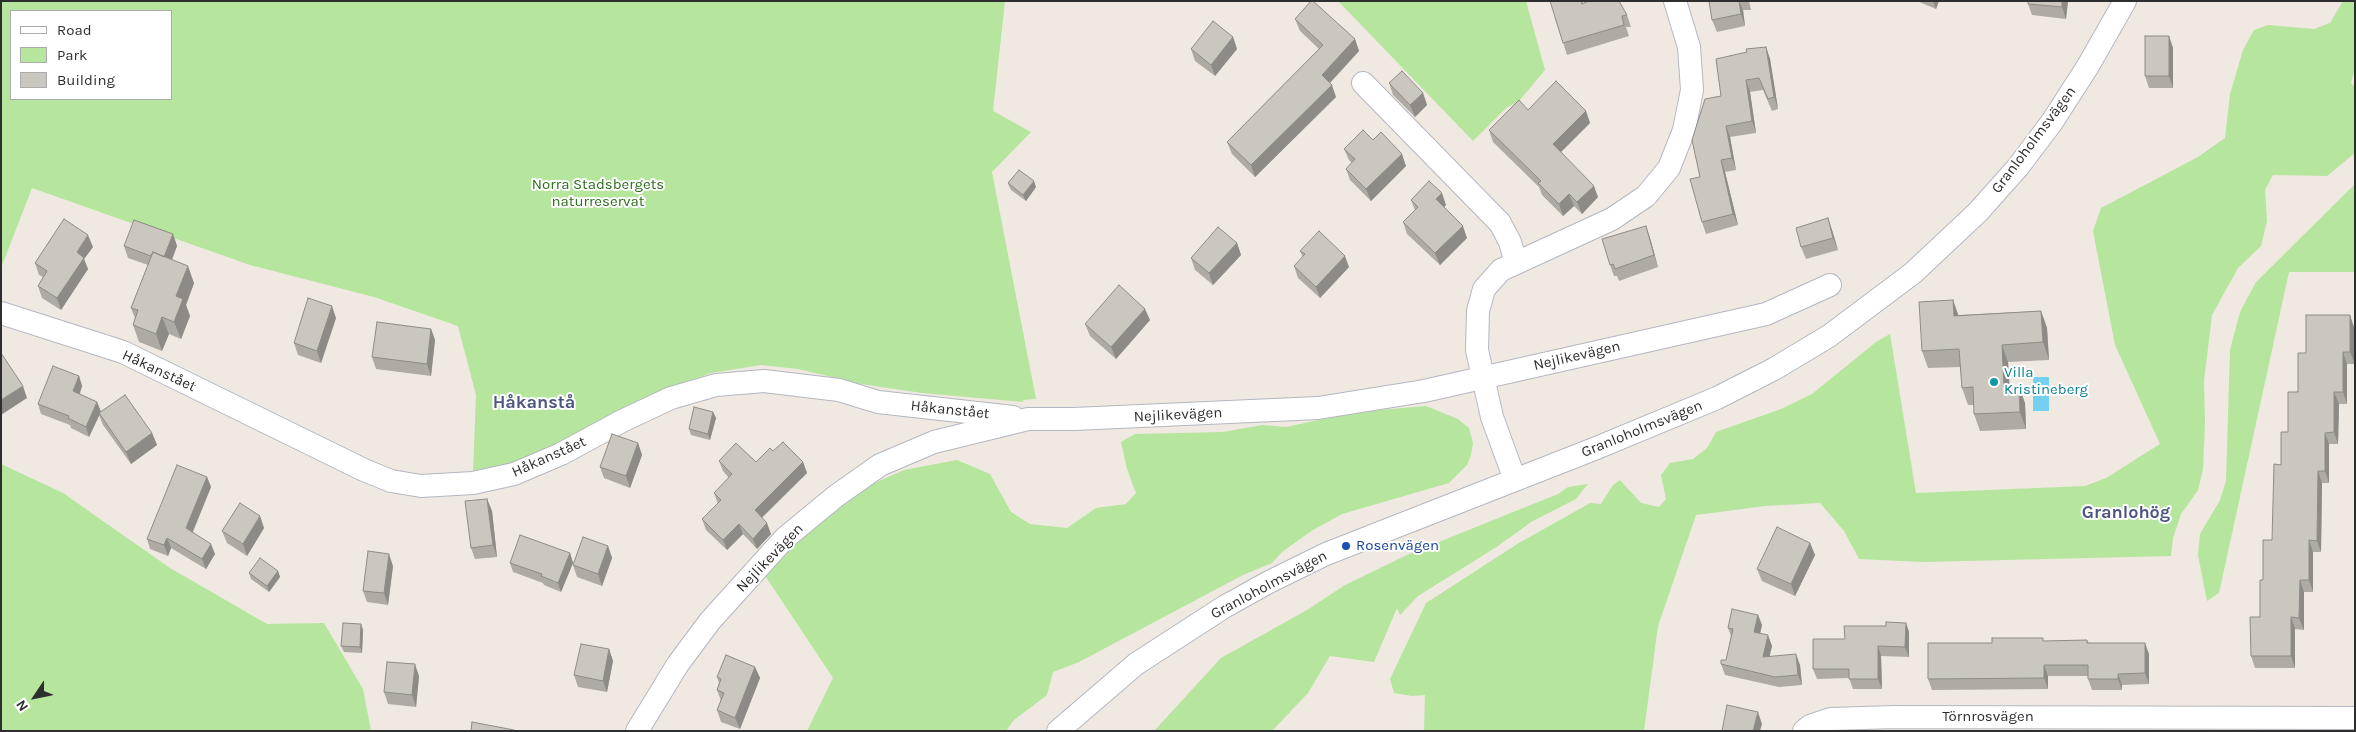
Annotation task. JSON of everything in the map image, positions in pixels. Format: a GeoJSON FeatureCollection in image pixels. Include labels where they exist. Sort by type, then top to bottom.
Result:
{"type":"FeatureCollection","features":[{"type":"Feature","properties":{"kind":"street"},"geometry":{"type":"LineString","coordinates":[[1515,480],[1492,417],[1477,350],[1478,311],[1484,288],[1501,270],[1612,219],[1646,196],[1669,168],[1684,130],[1692,90],[1689,47],[1675,1]]}},
{"type":"Feature","properties":{"kind":"street","name":"Granloholmsvägen"},"geometry":{"type":"LineString","coordinates":[[1058,731],[1136,664],[1224,607],[1269,582],[1326,554],[1717,398],[1805,352],[1871,307],[1913,273],[1978,212],[2018,168],[2052,122],[2083,74],[2125,1]]}},
{"type":"Feature","properties":{"kind":"street"},"geometry":{"type":"LineString","coordinates":[[1363,83],[1500,223],[1510,242],[1516,263]]}},
{"type":"Feature","properties":{"kind":"street","name":"Nejlikevägen"},"geometry":{"type":"LineString","coordinates":[[637,731],[678,664],[710,621],[785,538],[836,496],[880,466],[934,442],[1028,419],[1074,419],[1318,408],[1424,391],[1766,314],[1830,284]]}},
{"type":"Feature","properties":{"kind":"street","name":"Håkanstået"},"geometry":{"type":"LineString","coordinates":[[1,313],[123,352],[364,470],[391,482],[421,486],[473,483],[514,474],[561,454],[622,421],[671,398],[716,385],[764,381],[839,390],[878,402],[1028,419]]}},
{"type":"Feature","properties":{"kind":"street","name":"Törnrosvägen"},"geometry":{"type":"LineString","coordinates":[[1804,731],[1810,726],[1831,719],[1895,716],[2182,725],[2355,718]]}},
{"type":"Feature","properties":{"kind":"green space","name":"Norra Stadsbergets naturreservat"},"geometry":{"type":"Polygon","coordinates":[[[1,1],[1005,1],[993,111],[1031,132],[992,172],[1036,399],[1023,400],[1023,402],[922,393],[861,384],[798,369],[761,365],[711,373],[666,389],[547,454],[473,473],[476,395],[458,326],[374,297],[250,265],[32,188],[1,268],[1,1]]]}},
{"type":"Feature","properties":{"kind":"green space"},"geometry":{"type":"Polygon","coordinates":[[[1338,1],[1526,1],[1545,70],[1519,101],[1506,108],[1473,141],[1338,1]]]}},
{"type":"Feature","properties":{"kind":"green space"},"geometry":{"type":"Polygon","coordinates":[[[2343,1],[2355,1],[2355,69],[2351,83],[2355,87],[2355,153],[2327,176],[2273,175],[2265,190],[2267,221],[2261,246],[2238,268],[2212,315],[2204,381],[2203,469],[2198,490],[2181,514],[2173,538],[2171,556],[1924,562],[1859,559],[1844,531],[1820,503],[1765,506],[1696,515],[1658,626],[1644,731],[1424,731],[1425,695],[1412,696],[1394,693],[1390,679],[1426,603],[1519,543],[1590,503],[1601,504],[1613,485],[1620,480],[1641,503],[1659,507],[1666,499],[1661,475],[1670,463],[1693,459],[1707,448],[1716,432],[1781,409],[1812,394],[1876,342],[1890,334],[1916,493],[2085,486],[2106,478],[2160,444],[2115,345],[2093,231],[2101,208],[2198,157],[2225,138],[2230,94],[2243,50],[2254,30],[2268,25],[2314,29],[2330,23],[2343,1]]]}},
{"type":"Feature","properties":{"kind":"green space"},"geometry":{"type":"Polygon","coordinates":[[[2355,184],[2355,272],[2289,272],[2219,593],[2207,601],[2198,555],[2200,534],[2220,500],[2226,481],[2230,350],[2240,312],[2256,282],[2355,184]]]}},
{"type":"Feature","properties":{"kind":"green space"},"geometry":{"type":"Polygon","coordinates":[[[1426,406],[1458,419],[1469,428],[1473,443],[1471,455],[1467,465],[1449,483],[1342,514],[1313,530],[1282,552],[1272,563],[1243,575],[1079,662],[1053,672],[1047,695],[1014,720],[1006,731],[807,731],[833,678],[764,574],[811,524],[870,485],[904,470],[957,460],[990,474],[1011,512],[1030,524],[1067,528],[1096,508],[1126,504],[1136,493],[1127,469],[1121,442],[1135,434],[1223,432],[1262,425],[1286,427],[1356,412],[1426,406]]]}},
{"type":"Feature","properties":{"kind":"green space"},"geometry":{"type":"Polygon","coordinates":[[[1,464],[63,493],[170,568],[267,624],[324,623],[363,689],[371,731],[1,731],[1,464]]]}},
{"type":"Feature","properties":{"kind":"green space"},"geometry":{"type":"Polygon","coordinates":[[[1588,484],[1576,499],[1531,522],[1498,546],[1418,596],[1400,615],[1397,608],[1374,662],[1330,656],[1308,693],[1272,731],[1154,731],[1221,658],[1307,610],[1345,585],[1409,554],[1558,494],[1568,487],[1588,484]]]}},
{"type":"Feature","properties":{"kind":"water"},"geometry":{"type":"Polygon","coordinates":[[[2033,377],[2049,377],[2049,411],[2033,411],[2033,377]]]}},
{"type":"Feature","properties":{"kind":"building"},"geometry":{"type":"Polygon","coordinates":[[[1311,1],[1355,39],[1322,75],[1332,85],[1251,165],[1227,142],[1323,45],[1295,19],[1311,1]]]}},
{"type":"Feature","properties":{"kind":"building"},"geometry":{"type":"Polygon","coordinates":[[[1550,1],[1581,1],[1582,4],[1589,1],[1619,1],[1627,15],[1622,16],[1624,25],[1563,43],[1550,1]]]}},
{"type":"Feature","properties":{"kind":"building"},"geometry":{"type":"Polygon","coordinates":[[[1709,1],[1739,1],[1741,14],[1712,20],[1709,1]]]}},
{"type":"Feature","properties":{"kind":"building"},"geometry":{"type":"Polygon","coordinates":[[[2028,1],[2062,1],[2062,7],[2028,4],[2028,1]]]}},
{"type":"Feature","properties":{"kind":"building"},"geometry":{"type":"Polygon","coordinates":[[[1213,21],[1233,37],[1211,65],[1191,49],[1213,21]]]}},
{"type":"Feature","properties":{"kind":"building"},"geometry":{"type":"Polygon","coordinates":[[[2145,36],[2169,36],[2169,76],[2145,76],[2145,36]]]}},
{"type":"Feature","properties":{"kind":"building"},"geometry":{"type":"Polygon","coordinates":[[[1766,47],[1774,97],[1768,99],[1759,78],[1746,80],[1752,121],[1726,126],[1732,158],[1721,160],[1733,214],[1702,222],[1690,179],[1700,177],[1692,140],[1705,99],[1721,96],[1716,59],[1747,52],[1746,49],[1766,47]]]}},
{"type":"Feature","properties":{"kind":"building"},"geometry":{"type":"Polygon","coordinates":[[[1402,71],[1423,93],[1410,105],[1389,83],[1402,71]]]}},
{"type":"Feature","properties":{"kind":"building"},"geometry":{"type":"Polygon","coordinates":[[[1556,81],[1586,111],[1553,144],[1594,186],[1577,202],[1569,194],[1559,204],[1538,183],[1541,181],[1489,130],[1519,100],[1528,110],[1556,81]]]}},
{"type":"Feature","properties":{"kind":"building"},"geometry":{"type":"Polygon","coordinates":[[[1363,130],[1373,140],[1381,132],[1402,154],[1366,189],[1346,169],[1355,159],[1344,149],[1363,130]]]}},
{"type":"Feature","properties":{"kind":"building"},"geometry":{"type":"Polygon","coordinates":[[[1019,170],[1034,181],[1023,195],[1008,183],[1019,170]]]}},
{"type":"Feature","properties":{"kind":"building"},"geometry":{"type":"Polygon","coordinates":[[[1429,181],[1442,193],[1436,199],[1463,226],[1435,253],[1403,222],[1418,207],[1411,200],[1429,181]]]}},
{"type":"Feature","properties":{"kind":"building"},"geometry":{"type":"Polygon","coordinates":[[[1828,218],[1833,238],[1801,247],[1796,228],[1828,218]]]}},
{"type":"Feature","properties":{"kind":"building"},"geometry":{"type":"Polygon","coordinates":[[[64,219],[88,235],[77,252],[84,258],[57,298],[38,286],[47,271],[35,263],[64,219]]]}},
{"type":"Feature","properties":{"kind":"building"},"geometry":{"type":"Polygon","coordinates":[[[134,220],[173,234],[164,257],[153,252],[151,256],[124,246],[134,220]]]}},
{"type":"Feature","properties":{"kind":"building"},"geometry":{"type":"Polygon","coordinates":[[[1646,226],[1654,255],[1615,269],[1613,264],[1610,265],[1602,239],[1646,226]]]}},
{"type":"Feature","properties":{"kind":"building"},"geometry":{"type":"Polygon","coordinates":[[[1218,227],[1237,243],[1209,273],[1191,258],[1218,227]]]}},
{"type":"Feature","properties":{"kind":"building"},"geometry":{"type":"Polygon","coordinates":[[[1319,231],[1345,256],[1316,287],[1294,266],[1305,254],[1300,251],[1319,231]]]}},
{"type":"Feature","properties":{"kind":"building"},"geometry":{"type":"Polygon","coordinates":[[[153,252],[188,266],[176,296],[183,299],[174,322],[162,317],[156,334],[133,325],[138,310],[131,308],[153,252]]]}},
{"type":"Feature","properties":{"kind":"building"},"geometry":{"type":"Polygon","coordinates":[[[1119,285],[1145,309],[1111,347],[1085,324],[1119,285]]]}},
{"type":"Feature","properties":{"kind":"building"},"geometry":{"type":"Polygon","coordinates":[[[308,298],[332,306],[317,351],[294,343],[308,298]]]}},
{"type":"Feature","properties":{"kind":"building"},"geometry":{"type":"Polygon","coordinates":[[[1953,300],[1954,316],[2041,311],[2043,342],[2002,345],[2004,387],[2019,386],[2020,412],[1974,414],[1973,387],[1962,388],[1959,349],[1922,351],[1919,302],[1953,300]]]}},
{"type":"Feature","properties":{"kind":"building"},"geometry":{"type":"Polygon","coordinates":[[[2306,315],[2350,315],[2350,352],[2343,352],[2343,392],[2334,392],[2334,432],[2325,433],[2325,471],[2318,471],[2317,541],[2309,540],[2309,580],[2300,580],[2299,618],[2291,617],[2291,656],[2251,656],[2250,617],[2260,617],[2260,580],[2263,580],[2263,540],[2272,540],[2274,464],[2281,465],[2281,432],[2288,432],[2288,392],[2298,392],[2298,353],[2306,353],[2306,315]]]}},
{"type":"Feature","properties":{"kind":"building"},"geometry":{"type":"Polygon","coordinates":[[[377,322],[431,329],[427,364],[372,357],[377,322]]]}},
{"type":"Feature","properties":{"kind":"building"},"geometry":{"type":"Polygon","coordinates":[[[1,353],[23,386],[1,400],[1,353]]]}},
{"type":"Feature","properties":{"kind":"building"},"geometry":{"type":"Polygon","coordinates":[[[53,366],[79,376],[73,391],[97,402],[86,427],[68,418],[69,416],[38,404],[53,366]]]}},
{"type":"Feature","properties":{"kind":"building"},"geometry":{"type":"Polygon","coordinates":[[[125,395],[152,433],[126,452],[99,413],[125,395]]]}},
{"type":"Feature","properties":{"kind":"building"},"geometry":{"type":"Polygon","coordinates":[[[694,407],[713,412],[708,434],[689,429],[694,407]]]}},
{"type":"Feature","properties":{"kind":"building"},"geometry":{"type":"Polygon","coordinates":[[[612,434],[638,443],[626,476],[600,467],[612,434]]]}},
{"type":"Feature","properties":{"kind":"building"},"geometry":{"type":"Polygon","coordinates":[[[783,442],[803,462],[755,510],[767,523],[753,539],[739,524],[723,540],[702,519],[721,500],[714,493],[732,474],[719,461],[736,443],[756,462],[770,448],[773,451],[783,442]]]}},
{"type":"Feature","properties":{"kind":"building"},"geometry":{"type":"Polygon","coordinates":[[[177,465],[207,477],[186,528],[211,544],[202,559],[167,538],[164,545],[147,539],[177,465]]]}},
{"type":"Feature","properties":{"kind":"building"},"geometry":{"type":"Polygon","coordinates":[[[487,499],[493,545],[471,548],[465,501],[487,499]]]}},
{"type":"Feature","properties":{"kind":"building"},"geometry":{"type":"Polygon","coordinates":[[[240,503],[260,516],[243,544],[222,531],[240,503]]]}},
{"type":"Feature","properties":{"kind":"building"},"geometry":{"type":"Polygon","coordinates":[[[1777,527],[1810,543],[1791,584],[1757,569],[1777,527]]]}},
{"type":"Feature","properties":{"kind":"building"},"geometry":{"type":"Polygon","coordinates":[[[520,535],[570,553],[558,583],[541,576],[542,574],[510,563],[520,535]]]}},
{"type":"Feature","properties":{"kind":"building"},"geometry":{"type":"Polygon","coordinates":[[[583,537],[608,546],[598,574],[573,565],[583,537]]]}},
{"type":"Feature","properties":{"kind":"building"},"geometry":{"type":"Polygon","coordinates":[[[368,551],[389,554],[384,593],[363,591],[368,551]]]}},
{"type":"Feature","properties":{"kind":"building"},"geometry":{"type":"Polygon","coordinates":[[[260,558],[278,571],[267,586],[249,573],[260,558]]]}},
{"type":"Feature","properties":{"kind":"building"},"geometry":{"type":"Polygon","coordinates":[[[1732,609],[1758,615],[1754,632],[1768,635],[1763,657],[1796,654],[1798,675],[1775,677],[1721,664],[1721,660],[1726,660],[1733,629],[1728,628],[1732,609]]]}},
{"type":"Feature","properties":{"kind":"building"},"geometry":{"type":"Polygon","coordinates":[[[1886,622],[1906,623],[1905,647],[1878,646],[1878,679],[1849,679],[1849,669],[1813,669],[1813,639],[1845,639],[1844,626],[1886,626],[1886,622]]]}},
{"type":"Feature","properties":{"kind":"building"},"geometry":{"type":"Polygon","coordinates":[[[343,623],[361,624],[360,647],[341,646],[343,623]]]}},
{"type":"Feature","properties":{"kind":"building"},"geometry":{"type":"Polygon","coordinates":[[[1992,638],[2043,638],[2043,641],[2087,640],[2087,643],[2145,643],[2145,673],[2118,674],[2118,679],[2088,679],[2088,665],[2044,665],[2044,678],[1928,679],[1928,643],[1992,643],[1992,638]]]}},
{"type":"Feature","properties":{"kind":"building"},"geometry":{"type":"Polygon","coordinates":[[[581,644],[609,649],[603,681],[574,675],[581,644]]]}},
{"type":"Feature","properties":{"kind":"building"},"geometry":{"type":"Polygon","coordinates":[[[726,655],[755,667],[735,718],[717,710],[724,693],[717,690],[721,679],[717,677],[726,655]]]}},
{"type":"Feature","properties":{"kind":"building"},"geometry":{"type":"Polygon","coordinates":[[[387,662],[415,664],[412,695],[384,692],[387,662]]]}},
{"type":"Feature","properties":{"kind":"building"},"geometry":{"type":"Polygon","coordinates":[[[1727,705],[1758,712],[1753,731],[1722,731],[1727,705]]]}},
{"type":"Feature","properties":{"kind":"building"},"geometry":{"type":"Polygon","coordinates":[[[472,722],[514,730],[514,731],[471,731],[472,722]]]}},
{"type":"Feature","properties":{"kind":"place","name":"Villa Kristineberg"},"geometry":{"type":"Point","coordinates":[1994,382]}},
{"type":"Feature","properties":{"kind":"place","name":"Rosenvägen"},"geometry":{"type":"Point","coordinates":[1346,546]}},
{"type":"Feature","properties":{"kind":"district","name":"Håkanstå"},"geometry":{"type":"Point","coordinates":[534,403]}},
{"type":"Feature","properties":{"kind":"district","name":"Granlohög"},"geometry":{"type":"Point","coordinates":[2126,513]}}]}
